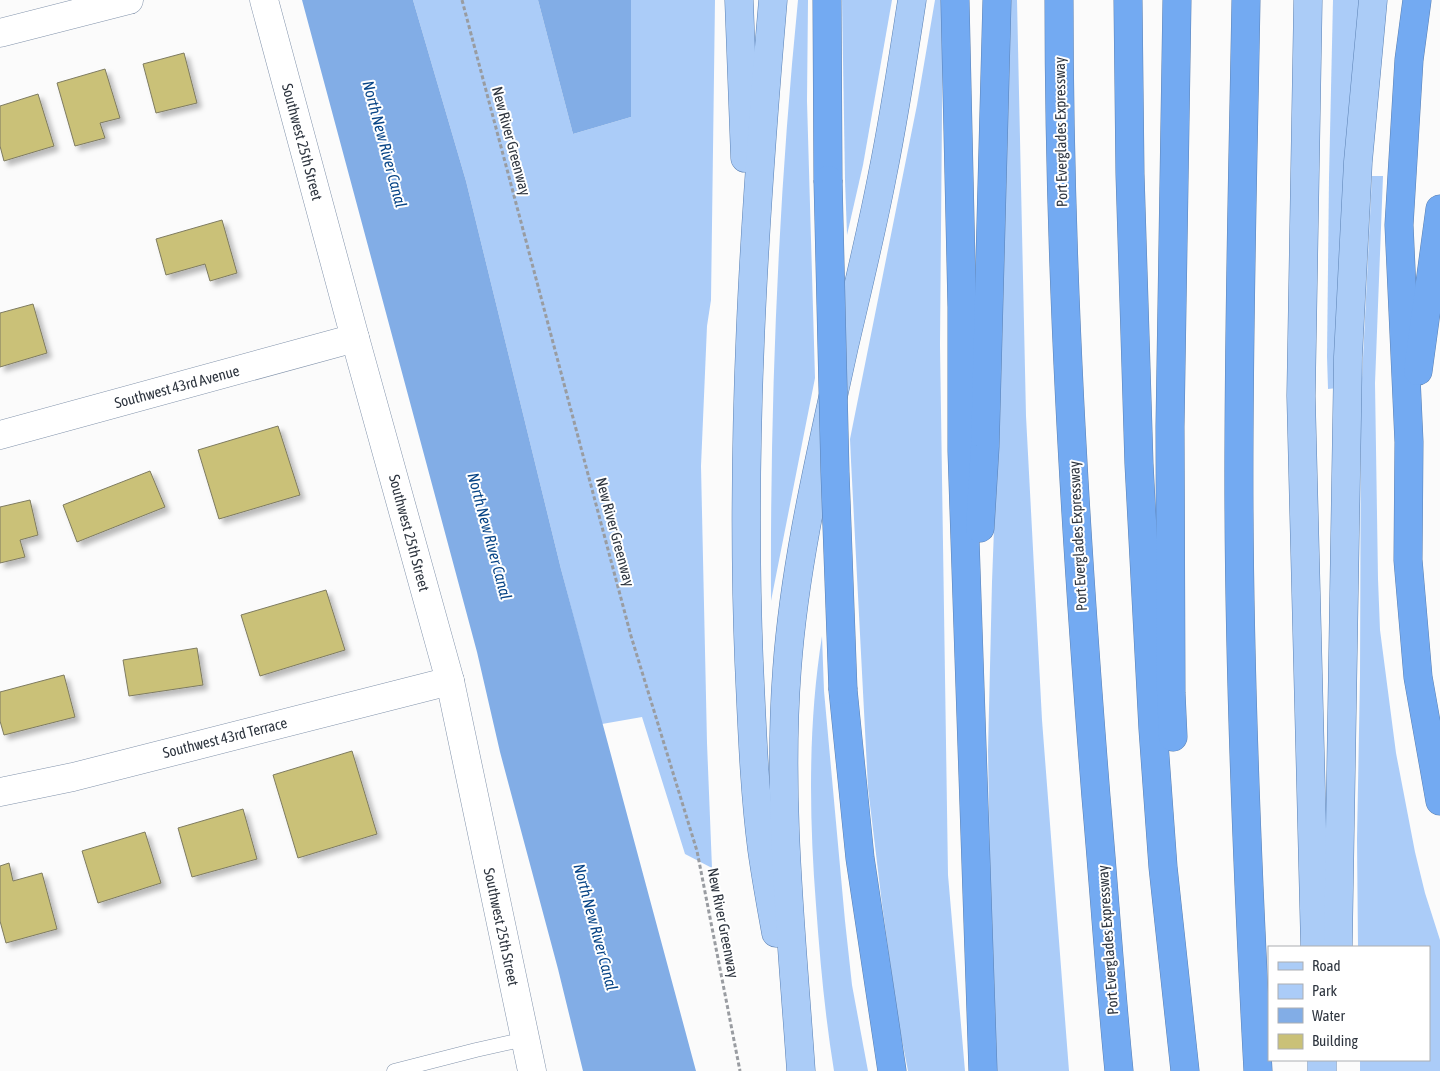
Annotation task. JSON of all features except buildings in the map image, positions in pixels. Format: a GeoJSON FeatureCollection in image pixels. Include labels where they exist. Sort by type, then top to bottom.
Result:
{"type":"FeatureCollection","features":[{"type":"Feature","properties":{"kind":"highway"},"geometry":{"type":"LineString","coordinates":[[827,0],[828,180],[835,472],[843,690],[860,858],[892,1071]]}},
{"type":"Feature","properties":{"kind":"highway"},"geometry":{"type":"LineString","coordinates":[[955,0],[962,307],[962,451],[982,1071]]}},
{"type":"Feature","properties":{"kind":"highway"},"geometry":{"type":"LineString","coordinates":[[970,714],[985,446],[997,0]]}},
{"type":"Feature","properties":{"kind":"highway","name":"Port Everglades Expressway"},"geometry":{"type":"LineString","coordinates":[[1059,0],[1066,334],[1083,630],[1110,985],[1119,1071]]}},
{"type":"Feature","properties":{"kind":"highway"},"geometry":{"type":"LineString","coordinates":[[1128,0],[1130,174],[1138,416],[1152,700],[1163,867],[1185,1071]]}},
{"type":"Feature","properties":{"kind":"highway"},"geometry":{"type":"LineString","coordinates":[[1177,0],[1170,427],[1170,693],[1190,1071]]}},
{"type":"Feature","properties":{"kind":"highway"},"geometry":{"type":"LineString","coordinates":[[1246,0],[1240,318],[1239,512],[1242,699],[1258,1071]]}},
{"type":"Feature","properties":{"kind":"highway"},"geometry":{"type":"LineString","coordinates":[[1417,0],[1409,60],[1399,226],[1409,442],[1408,560],[1418,677],[1440,800]]}},
{"type":"Feature","properties":{"kind":"highway"},"geometry":{"type":"LineString","coordinates":[[1409,442],[1440,209]]}},
{"type":"Feature","properties":{"kind":"main road"},"geometry":{"type":"LineString","coordinates":[[739,0],[750,326]]}},
{"type":"Feature","properties":{"kind":"main road"},"geometry":{"type":"LineString","coordinates":[[773,0],[755,228],[750,326],[746,506],[747,606],[752,733],[762,850],[800,1071]]}},
{"type":"Feature","properties":{"kind":"main road"},"geometry":{"type":"LineString","coordinates":[[800,1071],[786,845],[783,745],[787,668],[796,588],[810,504],[882,178],[912,0]]}},
{"type":"Feature","properties":{"kind":"main road"},"geometry":{"type":"LineString","coordinates":[[1308,0],[1301,396],[1315,946]]}},
{"type":"Feature","properties":{"kind":"main road"},"geometry":{"type":"LineString","coordinates":[[1338,946],[1348,357],[1358,162],[1373,0]]}},
{"type":"Feature","properties":{"kind":"street"},"geometry":{"type":"LineString","coordinates":[[0,33],[129,0]]}},
{"type":"Feature","properties":{"kind":"street","name":"Southwest 25th Street"},"geometry":{"type":"LineString","coordinates":[[264,0],[450,681],[532,1071]]}},
{"type":"Feature","properties":{"kind":"street","name":"Southwest 43rd Avenue"},"geometry":{"type":"LineString","coordinates":[[0,435],[355,338]]}},
{"type":"Feature","properties":{"kind":"street","name":"Southwest 43rd Terrace"},"geometry":{"type":"LineString","coordinates":[[0,792],[73,777],[450,681]]}},
{"type":"Feature","properties":{"kind":"lane"},"geometry":{"type":"LineString","coordinates":[[394,1071],[525,1039]]}},
{"type":"Feature","properties":{"kind":"path","name":"New River Greenway"},"geometry":{"type":"LineString","coordinates":[[462,0],[631,636],[697,851],[740,1071]]}},
{"type":"Feature","properties":{"kind":"green space"},"geometry":{"type":"Polygon","coordinates":[[[413,0],[538,0],[573,134],[631,117],[631,0],[715,0],[711,300],[707,326],[701,466],[707,743],[712,868],[685,854],[642,717],[602,724],[561,569],[466,181],[413,0]]]}},
{"type":"Feature","properties":{"kind":"green space"},"geometry":{"type":"Polygon","coordinates":[[[798,0],[808,0],[807,101],[815,378],[771,601],[772,450],[780,225],[798,0]]]}},
{"type":"Feature","properties":{"kind":"green space"},"geometry":{"type":"Polygon","coordinates":[[[842,0],[892,0],[863,165],[847,235],[845,180],[842,0]]]}},
{"type":"Feature","properties":{"kind":"green space"},"geometry":{"type":"Polygon","coordinates":[[[935,0],[943,0],[940,345],[948,875],[965,1071],[908,1071],[898,1020],[868,788],[850,439],[917,105],[935,0]]]}},
{"type":"Feature","properties":{"kind":"green space"},"geometry":{"type":"Polygon","coordinates":[[[1007,0],[1017,0],[1026,416],[1042,720],[1069,1071],[997,1071],[992,986],[988,751],[1000,370],[1007,0]]]}},
{"type":"Feature","properties":{"kind":"green space"},"geometry":{"type":"Polygon","coordinates":[[[1333,0],[1360,0],[1337,388],[1328,389],[1329,178],[1333,0]]]}},
{"type":"Feature","properties":{"kind":"green space"},"geometry":{"type":"Polygon","coordinates":[[[1372,176],[1383,176],[1375,383],[1380,630],[1396,753],[1415,852],[1425,893],[1440,940],[1440,1071],[1360,1071],[1360,1061],[1430,1061],[1430,946],[1358,946],[1357,840],[1360,676],[1361,399],[1372,176]]]}},
{"type":"Feature","properties":{"kind":"green space"},"geometry":{"type":"Polygon","coordinates":[[[822,636],[824,691],[845,921],[852,985],[868,1071],[834,1071],[823,988],[811,804],[814,703],[822,636]]]}},
{"type":"Feature","properties":{"kind":"water","name":"North New River Canal"},"geometry":{"type":"Polygon","coordinates":[[[302,0],[413,0],[466,181],[561,569],[696,1071],[583,1071],[500,752],[477,652],[302,0]]]}},
{"type":"Feature","properties":{"kind":"water"},"geometry":{"type":"Polygon","coordinates":[[[538,0],[631,0],[631,117],[573,134],[538,0]]]}}]}
